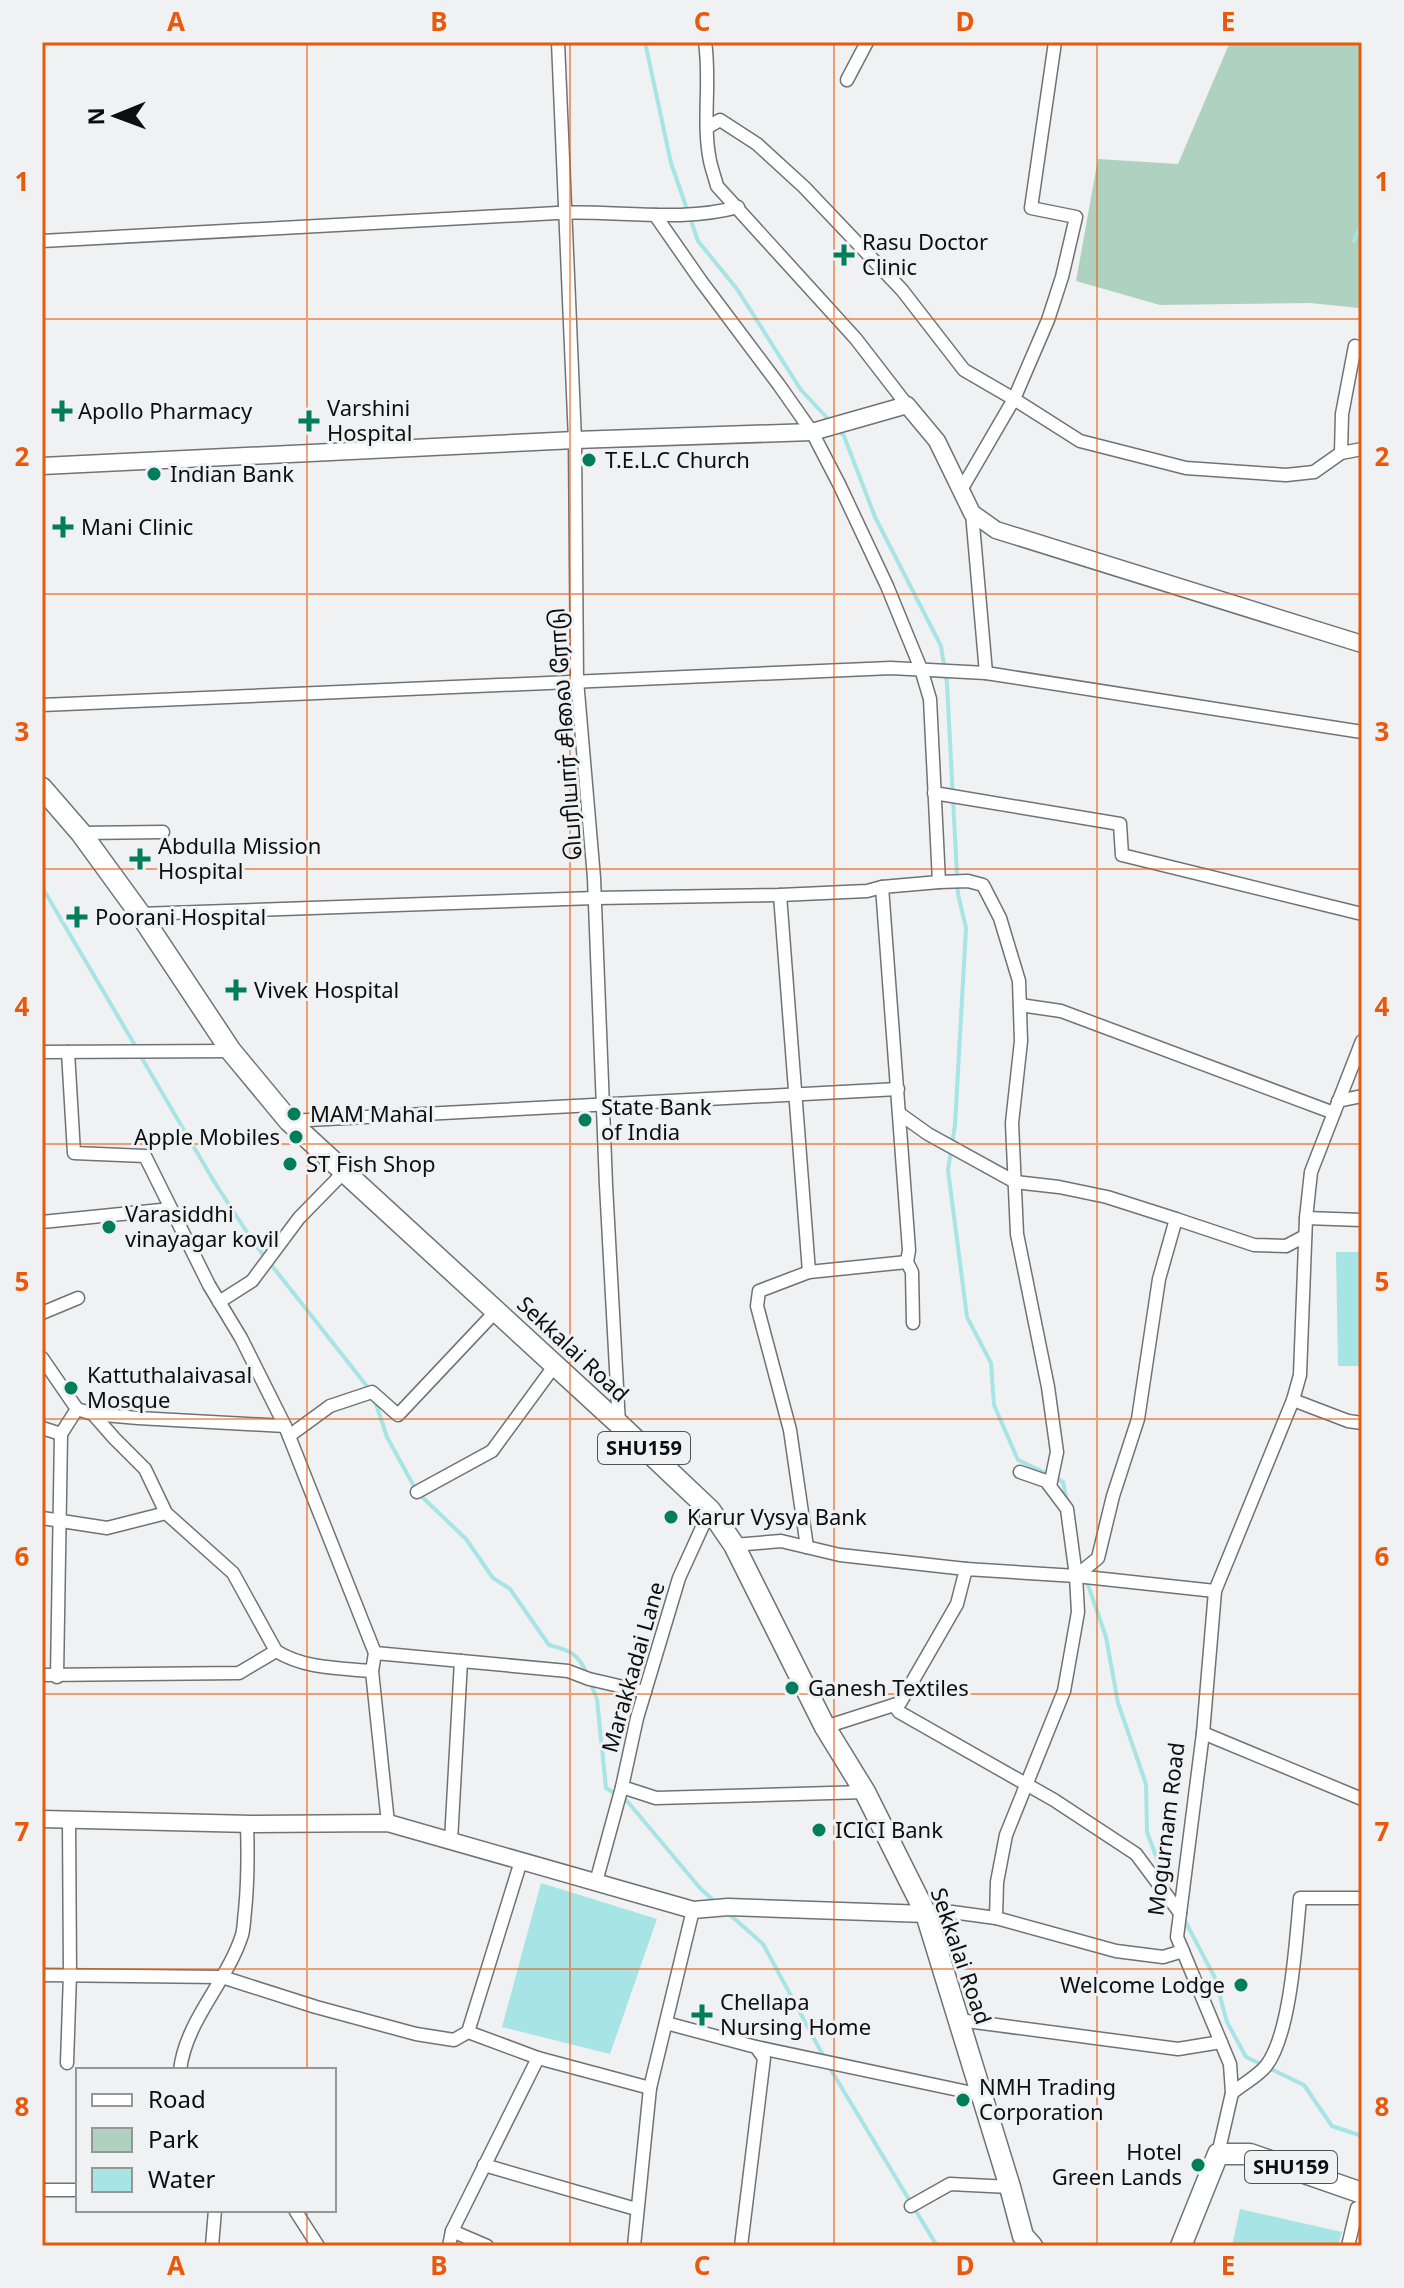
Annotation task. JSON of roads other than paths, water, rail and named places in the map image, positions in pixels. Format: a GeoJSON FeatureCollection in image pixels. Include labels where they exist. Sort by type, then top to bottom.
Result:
{"type":"FeatureCollection","features":[{"type":"Feature","properties":{"kind":"main road","name":"Sekkalai Road"},"geometry":{"type":"LineString","coordinates":[[42,788],[81,833],[140,914],[231,1051],[289,1121],[710,1510],[734,1545],[825,1727],[865,1792],[926,1914],[1023,2236],[1032,2246]]}},
{"type":"Feature","properties":{"kind":"main road","name":"SHU159"},"geometry":{"type":"LineString","coordinates":[[1218,2154],[1250,2154],[1359,2200]]}},
{"type":"Feature","properties":{"kind":"main road","name":"Mogurnam Road"},"geometry":{"type":"LineString","coordinates":[[1181,2246],[1218,2154]]}},
{"type":"Feature","properties":{"kind":"street","name":"பெரியார் சிலை ரோடு"},"geometry":{"type":"LineString","coordinates":[[558,42],[575,440],[577,680],[595,898],[619,1424]]}},
{"type":"Feature","properties":{"kind":"street"},"geometry":{"type":"LineString","coordinates":[[705,42],[710,160],[717,186],[856,339],[937,441],[972,513],[986,673]]}},
{"type":"Feature","properties":{"kind":"street"},"geometry":{"type":"LineString","coordinates":[[847,80],[867,42]]}},
{"type":"Feature","properties":{"kind":"street"},"geometry":{"type":"LineString","coordinates":[[961,490],[1014,399],[1048,320],[1076,217],[1031,208],[1055,42]]}},
{"type":"Feature","properties":{"kind":"street"},"geometry":{"type":"LineString","coordinates":[[708,127],[720,120],[757,144],[804,187],[902,290],[964,370],[1080,441],[1186,468],[1286,475],[1314,472],[1341,453],[1362,449]]}},
{"type":"Feature","properties":{"kind":"street"},"geometry":{"type":"LineString","coordinates":[[42,241],[566,213],[718,213],[738,207]]}},
{"type":"Feature","properties":{"kind":"street"},"geometry":{"type":"LineString","coordinates":[[655,215],[812,432],[887,586],[930,699],[940,882]]}},
{"type":"Feature","properties":{"kind":"street"},"geometry":{"type":"LineString","coordinates":[[1341,453],[1342,414],[1355,346]]}},
{"type":"Feature","properties":{"kind":"street"},"geometry":{"type":"LineString","coordinates":[[42,466],[575,440],[812,432],[907,405]]}},
{"type":"Feature","properties":{"kind":"street"},"geometry":{"type":"LineString","coordinates":[[972,513],[996,530],[1362,644]]}},
{"type":"Feature","properties":{"kind":"street"},"geometry":{"type":"LineString","coordinates":[[42,705],[891,668],[986,673],[1362,732]]}},
{"type":"Feature","properties":{"kind":"street"},"geometry":{"type":"LineString","coordinates":[[934,793],[1120,824],[1122,855],[1362,914]]}},
{"type":"Feature","properties":{"kind":"street"},"geometry":{"type":"LineString","coordinates":[[81,833],[163,832]]}},
{"type":"Feature","properties":{"kind":"street"},"geometry":{"type":"LineString","coordinates":[[140,914],[595,898],[780,895],[867,891],[882,887],[968,881],[983,885],[1000,918],[1019,981],[1021,1041],[1012,1123],[1017,1234],[1048,1387],[1057,1452],[1050,1486]]}},
{"type":"Feature","properties":{"kind":"street"},"geometry":{"type":"LineString","coordinates":[[882,887],[900,1114],[909,1250],[907,1262],[912,1272],[913,1323]]}},
{"type":"Feature","properties":{"kind":"street"},"geometry":{"type":"LineString","coordinates":[[780,895],[809,1272]]}},
{"type":"Feature","properties":{"kind":"street"},"geometry":{"type":"LineString","coordinates":[[1020,1005],[1061,1011],[1336,1107],[1362,1096]]}},
{"type":"Feature","properties":{"kind":"street","name":"Mogurnam Road"},"geometry":{"type":"LineString","coordinates":[[1218,2154],[1232,2093],[1230,2064],[1177,1937],[1203,1733],[1215,1591],[1293,1400],[1300,1375],[1305,1236],[1311,1172],[1362,1041]]}},
{"type":"Feature","properties":{"kind":"street"},"geometry":{"type":"LineString","coordinates":[[42,1052],[231,1051]]}},
{"type":"Feature","properties":{"kind":"street"},"geometry":{"type":"LineString","coordinates":[[68,1052],[74,1153],[145,1156],[287,1431],[375,1653],[372,1671],[388,1823]]}},
{"type":"Feature","properties":{"kind":"street"},"geometry":{"type":"LineString","coordinates":[[289,1121],[898,1089]]}},
{"type":"Feature","properties":{"kind":"street"},"geometry":{"type":"LineString","coordinates":[[900,1114],[982,1166],[1015,1182],[1107,1197],[1254,1245],[1286,1246],[1305,1236]]}},
{"type":"Feature","properties":{"kind":"street"},"geometry":{"type":"LineString","coordinates":[[219,1302],[252,1281],[299,1218],[344,1172]]}},
{"type":"Feature","properties":{"kind":"street"},"geometry":{"type":"LineString","coordinates":[[42,1222],[171,1209]]}},
{"type":"Feature","properties":{"kind":"street"},"geometry":{"type":"LineString","coordinates":[[1306,1218],[1362,1220]]}},
{"type":"Feature","properties":{"kind":"street"},"geometry":{"type":"LineString","coordinates":[[1076,1576],[1098,1558],[1113,1496],[1138,1419],[1159,1279],[1176,1219]]}},
{"type":"Feature","properties":{"kind":"street"},"geometry":{"type":"LineString","coordinates":[[807,1547],[790,1430],[757,1306],[759,1291],[809,1272],[907,1262]]}},
{"type":"Feature","properties":{"kind":"street"},"geometry":{"type":"LineString","coordinates":[[42,1313],[78,1298]]}},
{"type":"Feature","properties":{"kind":"street"},"geometry":{"type":"LineString","coordinates":[[42,1358],[77,1409],[93,1414],[287,1431],[330,1406],[372,1392],[398,1415],[496,1311]]}},
{"type":"Feature","properties":{"kind":"street"},"geometry":{"type":"LineString","coordinates":[[417,1492],[492,1451],[555,1365]]}},
{"type":"Feature","properties":{"kind":"street"},"geometry":{"type":"LineString","coordinates":[[1293,1400],[1348,1421],[1362,1423]]}},
{"type":"Feature","properties":{"kind":"street"},"geometry":{"type":"LineString","coordinates":[[57,1676],[61,1434],[77,1409]]}},
{"type":"Feature","properties":{"kind":"street"},"geometry":{"type":"LineString","coordinates":[[93,1414],[145,1469],[166,1513],[233,1573],[276,1651],[291,1660],[320,1667],[372,1671]]}},
{"type":"Feature","properties":{"kind":"street"},"geometry":{"type":"LineString","coordinates":[[42,1428],[61,1434]]}},
{"type":"Feature","properties":{"kind":"street"},"geometry":{"type":"LineString","coordinates":[[996,1918],[997,1882],[1006,1835],[1064,1691],[1078,1612],[1067,1509],[1046,1481],[1020,1472]]}},
{"type":"Feature","properties":{"kind":"street","name":"Marakkadai Lane"},"geometry":{"type":"LineString","coordinates":[[710,1510],[679,1578],[645,1692],[622,1787],[656,1798],[865,1792]]}},
{"type":"Feature","properties":{"kind":"street"},"geometry":{"type":"LineString","coordinates":[[42,1518],[107,1528],[166,1513]]}},
{"type":"Feature","properties":{"kind":"street"},"geometry":{"type":"LineString","coordinates":[[734,1545],[781,1541],[840,1555],[1215,1591]]}},
{"type":"Feature","properties":{"kind":"street"},"geometry":{"type":"LineString","coordinates":[[825,1727],[900,1703],[957,1604],[966,1569]]}},
{"type":"Feature","properties":{"kind":"street"},"geometry":{"type":"LineString","coordinates":[[42,1675],[239,1673],[276,1651]]}},
{"type":"Feature","properties":{"kind":"street"},"geometry":{"type":"LineString","coordinates":[[375,1653],[568,1671],[645,1692]]}},
{"type":"Feature","properties":{"kind":"street"},"geometry":{"type":"LineString","coordinates":[[451,1841],[461,1661]]}},
{"type":"Feature","properties":{"kind":"street"},"geometry":{"type":"LineString","coordinates":[[894,1705],[899,1712],[1054,1800],[1136,1854],[1180,1913]]}},
{"type":"Feature","properties":{"kind":"street"},"geometry":{"type":"LineString","coordinates":[[1203,1733],[1362,1799]]}},
{"type":"Feature","properties":{"kind":"street"},"geometry":{"type":"LineString","coordinates":[[596,1882],[622,1787]]}},
{"type":"Feature","properties":{"kind":"street"},"geometry":{"type":"LineString","coordinates":[[42,1819],[247,1824],[388,1823],[693,1910],[728,1907],[926,1914],[952,1912],[996,1918],[1116,1951],[1163,1957],[1183,1951]]}},
{"type":"Feature","properties":{"kind":"street"},"geometry":{"type":"LineString","coordinates":[[67,2063],[69,1819]]}},
{"type":"Feature","properties":{"kind":"street"},"geometry":{"type":"LineString","coordinates":[[184,2067],[196,2021],[243,1934],[248,1876],[247,1824]]}},
{"type":"Feature","properties":{"kind":"street"},"geometry":{"type":"LineString","coordinates":[[42,1975],[222,1977],[316,2007],[416,2034],[454,2040],[468,2032],[521,1861]]}},
{"type":"Feature","properties":{"kind":"street"},"geometry":{"type":"LineString","coordinates":[[1232,2093],[1265,2067],[1279,2042],[1293,1970],[1300,1898],[1362,1898]]}},
{"type":"Feature","properties":{"kind":"street"},"geometry":{"type":"LineString","coordinates":[[634,2246],[650,2088],[693,1910]]}},
{"type":"Feature","properties":{"kind":"street"},"geometry":{"type":"LineString","coordinates":[[959,2020],[1178,2049],[1221,2042]]}},
{"type":"Feature","properties":{"kind":"street"},"geometry":{"type":"LineString","coordinates":[[666,2023],[756,2047],[982,2095]]}},
{"type":"Feature","properties":{"kind":"street"},"geometry":{"type":"LineString","coordinates":[[468,2032],[538,2058],[650,2088]]}},
{"type":"Feature","properties":{"kind":"street"},"geometry":{"type":"LineString","coordinates":[[741,2246],[764,2058],[756,2047]]}},
{"type":"Feature","properties":{"kind":"street"},"geometry":{"type":"LineString","coordinates":[[449,2246],[452,2231],[538,2058]]}},
{"type":"Feature","properties":{"kind":"street"},"geometry":{"type":"LineString","coordinates":[[484,2165],[636,2209]]}},
{"type":"Feature","properties":{"kind":"street"},"geometry":{"type":"LineString","coordinates":[[911,2206],[950,2184],[1010,2187]]}},
{"type":"Feature","properties":{"kind":"street"},"geometry":{"type":"LineString","coordinates":[[42,2190],[76,2190]]}},
{"type":"Feature","properties":{"kind":"street"},"geometry":{"type":"LineString","coordinates":[[1348,2246],[1359,2200]]}},
{"type":"Feature","properties":{"kind":"street"},"geometry":{"type":"LineString","coordinates":[[212,2246],[215,2212]]}},
{"type":"Feature","properties":{"kind":"street"},"geometry":{"type":"LineString","coordinates":[[296,2212],[318,2246]]}},
{"type":"Feature","properties":{"kind":"street"},"geometry":{"type":"LineString","coordinates":[[452,2231],[487,2246]]}},
{"type":"Feature","properties":{"kind":"water"},"geometry":{"type":"Polygon","coordinates":[[[1336,1252],[1362,1252],[1362,1366],[1338,1366],[1336,1252]]]}},
{"type":"Feature","properties":{"kind":"water"},"geometry":{"type":"Polygon","coordinates":[[[541,1883],[657,1919],[610,2054],[502,2027],[541,1883]]]}},
{"type":"Feature","properties":{"kind":"water"},"geometry":{"type":"Polygon","coordinates":[[[1240,2209],[1342,2232],[1338,2246],[1232,2246],[1240,2209]]]}},
{"type":"Feature","properties":{"kind":"waterway"},"geometry":{"type":"LineString","coordinates":[[645,42],[671,163],[698,241],[737,289],[801,390],[831,422]]}},
{"type":"Feature","properties":{"kind":"waterway"},"geometry":{"type":"LineString","coordinates":[[1354,241],[1362,221]]}},
{"type":"Feature","properties":{"kind":"waterway"},"geometry":{"type":"LineString","coordinates":[[837,429],[844,436],[875,517],[941,646],[947,684],[958,894],[966,928],[955,1125],[948,1170],[967,1317],[991,1363],[994,1405],[1018,1460],[1048,1474]]}},
{"type":"Feature","properties":{"kind":"waterway"},"geometry":{"type":"LineString","coordinates":[[42,887],[136,1047]]}},
{"type":"Feature","properties":{"kind":"waterway"},"geometry":{"type":"LineString","coordinates":[[140,1055],[254,1243],[370,1390]]}},
{"type":"Feature","properties":{"kind":"waterway"},"geometry":{"type":"LineString","coordinates":[[375,1401],[387,1437],[417,1492],[466,1539],[493,1578],[510,1589],[549,1645],[572,1654],[587,1674]]}},
{"type":"Feature","properties":{"kind":"waterway"},"geometry":{"type":"LineString","coordinates":[[1056,1478],[1063,1482],[1067,1501]]}},
{"type":"Feature","properties":{"kind":"waterway"},"geometry":{"type":"LineString","coordinates":[[1086,1579],[1106,1637],[1118,1703],[1146,1784],[1147,1832],[1167,1886]]}},
{"type":"Feature","properties":{"kind":"waterway"},"geometry":{"type":"LineString","coordinates":[[590,1682],[597,1699],[606,1788],[627,1801],[715,1902]]}},
{"type":"Feature","properties":{"kind":"waterway"},"geometry":{"type":"LineString","coordinates":[[728,1913],[763,1944],[824,2057]]}},
{"type":"Feature","properties":{"kind":"waterway"},"geometry":{"type":"LineString","coordinates":[[1184,1919],[1215,1978],[1227,2022],[1246,2057],[1304,2085],[1332,2126],[1362,2136]]}},
{"type":"Feature","properties":{"kind":"waterway"},"geometry":{"type":"LineString","coordinates":[[828,2065],[937,2246]]}},
{"type":"Feature","properties":{"kind":"place","name":"Rasu Doctor Clinic"},"geometry":{"type":"Point","coordinates":[844,255]}},
{"type":"Feature","properties":{"kind":"place","name":"Apollo Pharmacy"},"geometry":{"type":"Point","coordinates":[62,411]}},
{"type":"Feature","properties":{"kind":"place","name":"Varshini Hospital"},"geometry":{"type":"Point","coordinates":[309,421]}},
{"type":"Feature","properties":{"kind":"place","name":"T.E.L.C Church"},"geometry":{"type":"Point","coordinates":[589,460]}},
{"type":"Feature","properties":{"kind":"place","name":"Indian Bank"},"geometry":{"type":"Point","coordinates":[154,474]}},
{"type":"Feature","properties":{"kind":"place","name":"Mani Clinic"},"geometry":{"type":"Point","coordinates":[63,527]}},
{"type":"Feature","properties":{"kind":"place","name":"Abdulla Mission Hospital"},"geometry":{"type":"Point","coordinates":[140,859]}},
{"type":"Feature","properties":{"kind":"place","name":"Poorani Hospital"},"geometry":{"type":"Point","coordinates":[77,917]}},
{"type":"Feature","properties":{"kind":"place","name":"Vivek Hospital"},"geometry":{"type":"Point","coordinates":[236,990]}},
{"type":"Feature","properties":{"kind":"place","name":"MAM Mahal"},"geometry":{"type":"Point","coordinates":[294,1114]}},
{"type":"Feature","properties":{"kind":"place","name":"State Bank of India"},"geometry":{"type":"Point","coordinates":[585,1120]}},
{"type":"Feature","properties":{"kind":"place","name":"Apple Mobiles"},"geometry":{"type":"Point","coordinates":[296,1137]}},
{"type":"Feature","properties":{"kind":"place","name":"ST Fish Shop"},"geometry":{"type":"Point","coordinates":[290,1164]}},
{"type":"Feature","properties":{"kind":"place","name":"Varasiddhi vinayagar kovil"},"geometry":{"type":"Point","coordinates":[109,1227]}},
{"type":"Feature","properties":{"kind":"place","name":"Kattuthalaivasal Mosque"},"geometry":{"type":"Point","coordinates":[71,1388]}},
{"type":"Feature","properties":{"kind":"place","name":"Karur Vysya Bank"},"geometry":{"type":"Point","coordinates":[671,1517]}},
{"type":"Feature","properties":{"kind":"place","name":"Ganesh Textiles"},"geometry":{"type":"Point","coordinates":[792,1688]}},
{"type":"Feature","properties":{"kind":"place","name":"ICICI Bank"},"geometry":{"type":"Point","coordinates":[819,1830]}},
{"type":"Feature","properties":{"kind":"place","name":"Welcome Lodge"},"geometry":{"type":"Point","coordinates":[1241,1985]}},
{"type":"Feature","properties":{"kind":"place","name":"Chellapa Nursing Home"},"geometry":{"type":"Point","coordinates":[702,2015]}},
{"type":"Feature","properties":{"kind":"place","name":"NMH Trading Corporation"},"geometry":{"type":"Point","coordinates":[963,2100]}},
{"type":"Feature","properties":{"kind":"place","name":"Hotel Green Lands"},"geometry":{"type":"Point","coordinates":[1198,2165]}}]}
